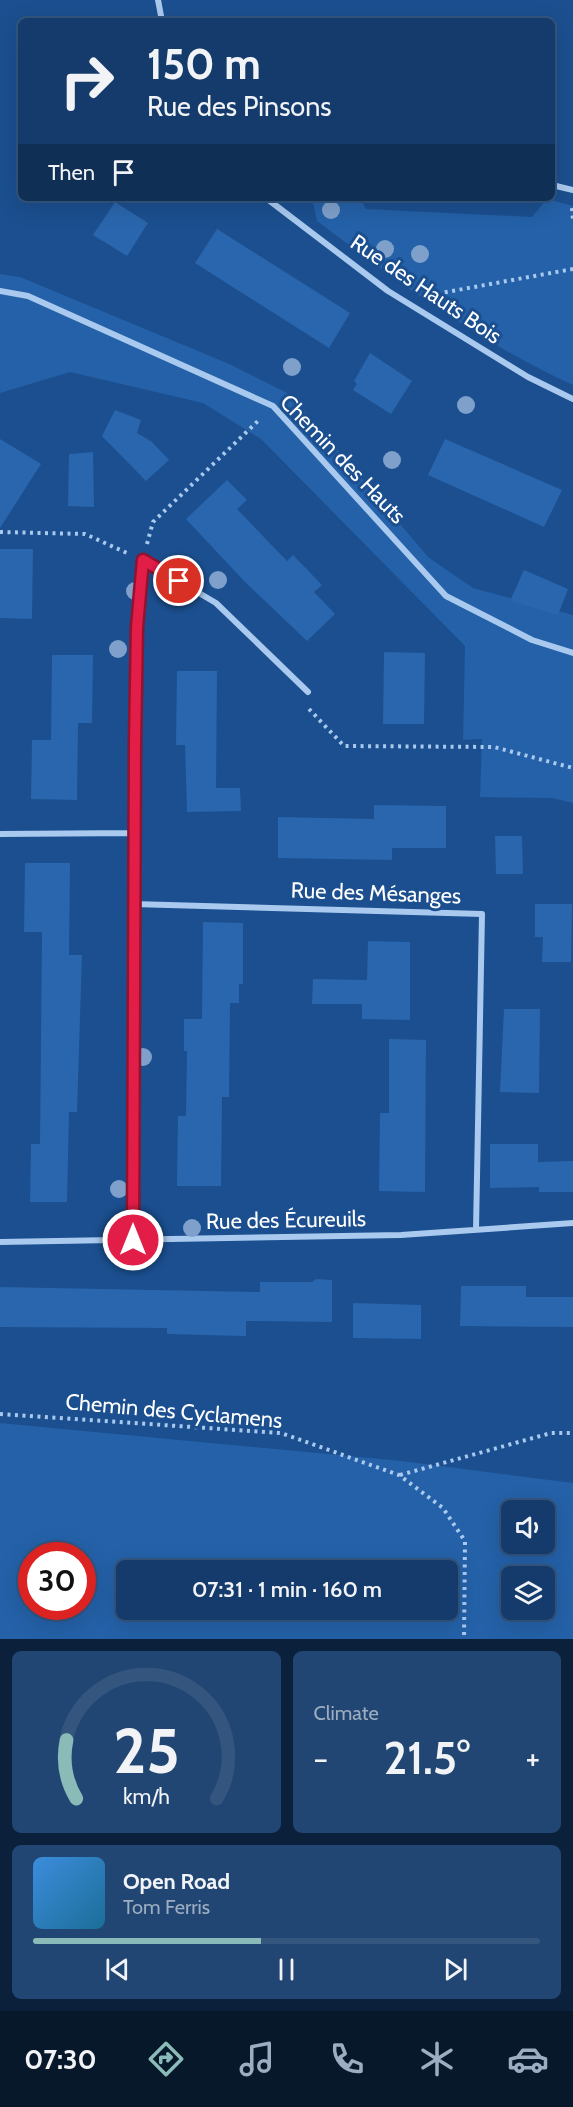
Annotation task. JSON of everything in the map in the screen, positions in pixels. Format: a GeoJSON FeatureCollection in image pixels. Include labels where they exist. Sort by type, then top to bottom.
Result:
{"type":"FeatureCollection","features":[{"type":"Feature","properties":{"kind":"street"},"geometry":{"type":"LineString","coordinates":[[158,0],[161,18]]}},
{"type":"Feature","properties":{"kind":"street"},"geometry":{"type":"LineString","coordinates":[[555,186],[573,190]]}},
{"type":"Feature","properties":{"kind":"street","name":"Rue des Hauts Bois"},"geometry":{"type":"LineString","coordinates":[[270,201],[402,300],[528,377],[573,399]]}},
{"type":"Feature","properties":{"kind":"street","name":"Chemin des Hauts"},"geometry":{"type":"LineString","coordinates":[[0,291],[28,297],[273,406],[446,596],[532,640],[573,653]]}},
{"type":"Feature","properties":{"kind":"street"},"geometry":{"type":"LineString","coordinates":[[133,1240],[137,627],[143,560],[216,603],[308,692]]}},
{"type":"Feature","properties":{"kind":"street"},"geometry":{"type":"LineString","coordinates":[[0,834],[134,833]]}},
{"type":"Feature","properties":{"kind":"street","name":"Rue des Mésanges"},"geometry":{"type":"LineString","coordinates":[[134,904],[482,914],[476,1230]]}},
{"type":"Feature","properties":{"kind":"street","name":"Rue des Écureuils"},"geometry":{"type":"LineString","coordinates":[[0,1242],[401,1235],[573,1223]]}},
{"type":"Feature","properties":{"kind":"path"},"geometry":{"type":"LineString","coordinates":[[402,300],[573,269]]}},
{"type":"Feature","properties":{"kind":"path"},"geometry":{"type":"LineString","coordinates":[[0,532],[85,534],[143,560],[153,522],[273,406]]}},
{"type":"Feature","properties":{"kind":"path"},"geometry":{"type":"LineString","coordinates":[[308,692],[301,701],[344,746],[494,747],[573,768]]}},
{"type":"Feature","properties":{"kind":"path","name":"Chemin des Cyclamens"},"geometry":{"type":"LineString","coordinates":[[0,1414],[281,1433],[399,1475],[443,1508],[465,1540],[464,1639]]}},
{"type":"Feature","properties":{"kind":"path"},"geometry":{"type":"LineString","coordinates":[[399,1475],[551,1433],[573,1433]]}},
{"type":"Feature","properties":{"kind":"shaded area"},"geometry":{"type":"Polygon","coordinates":[[[313,201],[362,201],[366,209],[532,217],[545,201],[573,206],[573,385],[472,331],[317,221],[313,201]]]}},
{"type":"Feature","properties":{"kind":"shaded area"},"geometry":{"type":"Polygon","coordinates":[[[0,274],[20,277],[227,363],[291,395],[428,557],[473,588],[573,615],[573,803],[552,798],[480,797],[482,739],[463,740],[465,646],[261,439],[203,403],[70,372],[0,393],[0,274]]]}},
{"type":"Feature","properties":{"kind":"shaded area"},"geometry":{"type":"Polygon","coordinates":[[[0,1423],[402,1461],[573,1483],[573,1639],[0,1639],[0,1423]]]}},
{"type":"Feature","properties":{"kind":"building"},"geometry":{"type":"Polygon","coordinates":[[[115,202],[148,223],[127,256],[93,235],[115,202]]]}},
{"type":"Feature","properties":{"kind":"building"},"geometry":{"type":"Polygon","coordinates":[[[217,229],[350,313],[329,348],[195,263],[217,229]]]}},
{"type":"Feature","properties":{"kind":"building"},"geometry":{"type":"Polygon","coordinates":[[[370,353],[412,381],[391,414],[353,390],[357,384],[354,381],[370,353]]]}},
{"type":"Feature","properties":{"kind":"building"},"geometry":{"type":"Polygon","coordinates":[[[115,410],[141,420],[137,433],[152,442],[169,460],[146,481],[102,436],[115,410]]]}},
{"type":"Feature","properties":{"kind":"building"},"geometry":{"type":"Polygon","coordinates":[[[0,439],[41,464],[0,528],[0,439]]]}},
{"type":"Feature","properties":{"kind":"building"},"geometry":{"type":"Polygon","coordinates":[[[445,439],[562,490],[544,527],[428,475],[445,439]]]}},
{"type":"Feature","properties":{"kind":"building"},"geometry":{"type":"Polygon","coordinates":[[[93,452],[94,507],[68,506],[69,454],[93,452]]]}},
{"type":"Feature","properties":{"kind":"building"},"geometry":{"type":"Polygon","coordinates":[[[227,480],[247,500],[237,509],[287,561],[293,555],[322,585],[314,592],[335,614],[307,641],[244,581],[186,519],[227,480]]]}},
{"type":"Feature","properties":{"kind":"building"},"geometry":{"type":"Polygon","coordinates":[[[0,549],[33,549],[32,619],[0,618],[0,549]]]}},
{"type":"Feature","properties":{"kind":"building"},"geometry":{"type":"Polygon","coordinates":[[[524,570],[568,589],[558,615],[510,601],[524,570]]]}},
{"type":"Feature","properties":{"kind":"building"},"geometry":{"type":"Polygon","coordinates":[[[384,652],[425,653],[424,724],[383,724],[384,652]]]}},
{"type":"Feature","properties":{"kind":"building"},"geometry":{"type":"Polygon","coordinates":[[[52,655],[93,655],[92,723],[78,723],[77,800],[31,799],[32,740],[51,740],[52,655]]]}},
{"type":"Feature","properties":{"kind":"building"},"geometry":{"type":"Polygon","coordinates":[[[177,671],[217,671],[216,788],[240,788],[241,811],[187,812],[185,745],[176,745],[177,671]]]}},
{"type":"Feature","properties":{"kind":"building"},"geometry":{"type":"Polygon","coordinates":[[[374,805],[446,806],[446,848],[392,848],[392,860],[278,858],[278,817],[374,819],[374,805]]]}},
{"type":"Feature","properties":{"kind":"building"},"geometry":{"type":"Polygon","coordinates":[[[495,836],[522,836],[523,874],[496,874],[495,836]]]}},
{"type":"Feature","properties":{"kind":"building"},"geometry":{"type":"Polygon","coordinates":[[[25,863],[70,863],[69,955],[82,955],[77,1112],[69,1112],[67,1202],[30,1202],[31,1144],[40,1144],[42,932],[24,932],[25,863]]]}},
{"type":"Feature","properties":{"kind":"building"},"geometry":{"type":"Polygon","coordinates":[[[535,904],[572,904],[571,962],[542,962],[543,937],[535,937],[535,904]]]}},
{"type":"Feature","properties":{"kind":"building"},"geometry":{"type":"Polygon","coordinates":[[[203,922],[243,923],[243,984],[239,984],[239,1003],[230,1003],[229,1097],[222,1097],[221,1186],[177,1186],[178,1116],[186,1116],[187,1051],[184,1051],[184,1019],[202,1019],[203,922]]]}},
{"type":"Feature","properties":{"kind":"building"},"geometry":{"type":"Polygon","coordinates":[[[368,941],[410,942],[410,1020],[362,1019],[362,1004],[312,1004],[313,979],[367,980],[368,941]]]}},
{"type":"Feature","properties":{"kind":"building"},"geometry":{"type":"Polygon","coordinates":[[[504,1009],[540,1009],[539,1093],[500,1092],[504,1009]]]}},
{"type":"Feature","properties":{"kind":"building"},"geometry":{"type":"Polygon","coordinates":[[[389,1039],[426,1040],[425,1192],[379,1191],[380,1113],[389,1113],[389,1039]]]}},
{"type":"Feature","properties":{"kind":"building"},"geometry":{"type":"Polygon","coordinates":[[[490,1144],[538,1144],[538,1162],[573,1161],[573,1192],[539,1192],[539,1187],[490,1188],[490,1144]]]}},
{"type":"Feature","properties":{"kind":"building"},"geometry":{"type":"Polygon","coordinates":[[[316,1279],[332,1280],[332,1322],[246,1321],[246,1336],[167,1334],[167,1328],[0,1327],[0,1287],[260,1292],[260,1282],[312,1282],[316,1279]]]}},
{"type":"Feature","properties":{"kind":"building"},"geometry":{"type":"Polygon","coordinates":[[[461,1286],[526,1286],[526,1297],[573,1297],[573,1327],[460,1326],[461,1286]]]}},
{"type":"Feature","properties":{"kind":"building"},"geometry":{"type":"Polygon","coordinates":[[[353,1303],[421,1305],[421,1339],[353,1338],[353,1303]]]}},
{"type":"Feature","properties":{"kind":"route"},"geometry":{"type":"LineString","coordinates":[[133,1240],[135,742],[138,597],[143,560],[179,581]]}}]}
